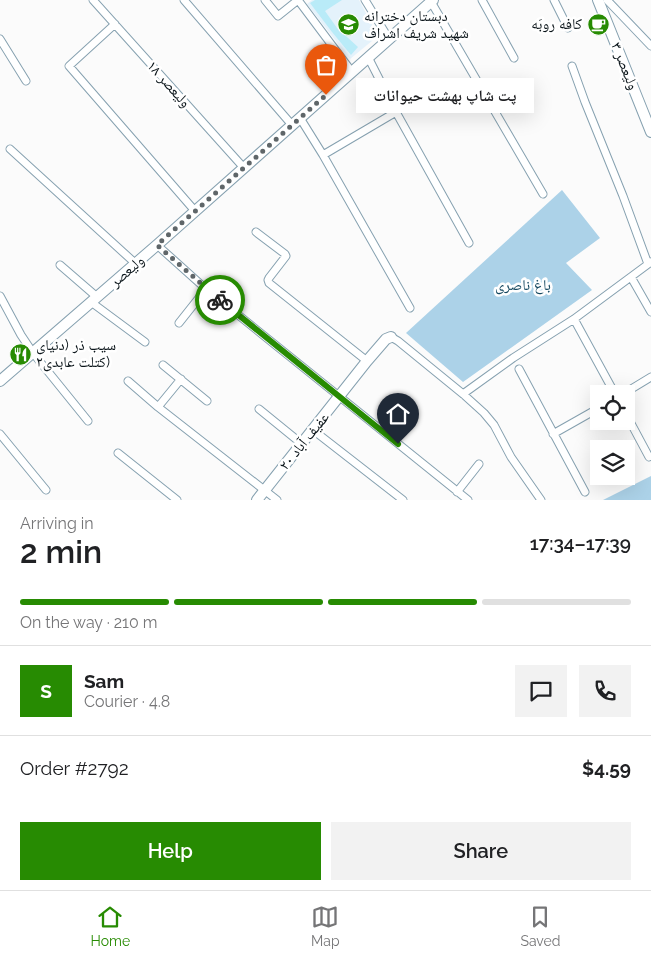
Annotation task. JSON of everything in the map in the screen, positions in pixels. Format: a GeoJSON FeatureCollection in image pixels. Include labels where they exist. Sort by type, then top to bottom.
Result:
{"type":"FeatureCollection","features":[{"type":"Feature","properties":{"kind":"main road","name":"۳ ولیعصر"},"geometry":{"type":"LineString","coordinates":[[598,0],[651,132]]}},
{"type":"Feature","properties":{"kind":"main road","name":"ولیعصر"},"geometry":{"type":"LineString","coordinates":[[0,382],[432,1]]}},
{"type":"Feature","properties":{"kind":"main road","name":"عفیف آباد ۲۰"},"geometry":{"type":"LineString","coordinates":[[257,500],[367,361],[386,339],[390,337]]}},
{"type":"Feature","properties":{"kind":"street","name":"۱۸ ولیعصر"},"geometry":{"type":"LineString","coordinates":[[93,0],[244,168]]}},
{"type":"Feature","properties":{"kind":"street"},"geometry":{"type":"LineString","coordinates":[[184,0],[296,121],[323,155],[410,308]]}},
{"type":"Feature","properties":{"kind":"street"},"geometry":{"type":"LineString","coordinates":[[265,0],[278,16],[298,0],[352,72]]}},
{"type":"Feature","properties":{"kind":"street"},"geometry":{"type":"LineString","coordinates":[[365,0],[389,39]]}},
{"type":"Feature","properties":{"kind":"street"},"geometry":{"type":"LineString","coordinates":[[482,0],[514,58]]}},
{"type":"Feature","properties":{"kind":"street"},"geometry":{"type":"LineString","coordinates":[[607,0],[651,46]]}},
{"type":"Feature","properties":{"kind":"street"},"geometry":{"type":"LineString","coordinates":[[432,1],[543,194]]}},
{"type":"Feature","properties":{"kind":"street"},"geometry":{"type":"LineString","coordinates":[[556,1],[568,28]]}},
{"type":"Feature","properties":{"kind":"street"},"geometry":{"type":"LineString","coordinates":[[115,24],[69,66],[196,211]]}},
{"type":"Feature","properties":{"kind":"street"},"geometry":{"type":"LineString","coordinates":[[0,39],[26,81]]}},
{"type":"Feature","properties":{"kind":"street"},"geometry":{"type":"LineString","coordinates":[[368,58],[469,243]]}},
{"type":"Feature","properties":{"kind":"street"},"geometry":{"type":"LineString","coordinates":[[463,394],[513,358],[574,319],[650,263],[572,66]]}},
{"type":"Feature","properties":{"kind":"street"},"geometry":{"type":"LineString","coordinates":[[323,155],[396,112]]}},
{"type":"Feature","properties":{"kind":"street"},"geometry":{"type":"LineString","coordinates":[[10,148],[136,264]]}},
{"type":"Feature","properties":{"kind":"street"},"geometry":{"type":"LineString","coordinates":[[256,232],[286,256],[269,278],[269,283],[367,361]]}},
{"type":"Feature","properties":{"kind":"street"},"geometry":{"type":"LineString","coordinates":[[157,245],[206,289],[468,500]]}},
{"type":"Feature","properties":{"kind":"street"},"geometry":{"type":"LineString","coordinates":[[60,265],[94,300],[145,342]]}},
{"type":"Feature","properties":{"kind":"street"},"geometry":{"type":"LineString","coordinates":[[631,277],[651,312]]}},
{"type":"Feature","properties":{"kind":"street"},"geometry":{"type":"LineString","coordinates":[[180,323],[206,289]]}},
{"type":"Feature","properties":{"kind":"street"},"geometry":{"type":"LineString","coordinates":[[0,296],[33,353],[88,420]]}},
{"type":"Feature","properties":{"kind":"street"},"geometry":{"type":"LineString","coordinates":[[574,319],[610,385]]}},
{"type":"Feature","properties":{"kind":"street"},"geometry":{"type":"LineString","coordinates":[[390,337],[398,341],[484,413],[494,425],[511,457],[541,500]]}},
{"type":"Feature","properties":{"kind":"street"},"geometry":{"type":"LineString","coordinates":[[164,365],[207,401]]}},
{"type":"Feature","properties":{"kind":"street"},"geometry":{"type":"LineString","coordinates":[[519,369],[586,492]]}},
{"type":"Feature","properties":{"kind":"street"},"geometry":{"type":"LineString","coordinates":[[635,387],[651,377]]}},
{"type":"Feature","properties":{"kind":"street"},"geometry":{"type":"LineString","coordinates":[[158,407],[181,379]]}},
{"type":"Feature","properties":{"kind":"street"},"geometry":{"type":"LineString","coordinates":[[128,381],[158,407],[277,500]]}},
{"type":"Feature","properties":{"kind":"street"},"geometry":{"type":"LineString","coordinates":[[259,409],[302,444]]}},
{"type":"Feature","properties":{"kind":"street"},"geometry":{"type":"LineString","coordinates":[[553,434],[590,413]]}},
{"type":"Feature","properties":{"kind":"street"},"geometry":{"type":"LineString","coordinates":[[313,430],[403,500]]}},
{"type":"Feature","properties":{"kind":"street"},"geometry":{"type":"LineString","coordinates":[[635,430],[649,457]]}},
{"type":"Feature","properties":{"kind":"street"},"geometry":{"type":"LineString","coordinates":[[0,434],[46,490]]}},
{"type":"Feature","properties":{"kind":"street"},"geometry":{"type":"LineString","coordinates":[[118,453],[177,500]]}},
{"type":"Feature","properties":{"kind":"street"},"geometry":{"type":"LineString","coordinates":[[457,492],[478,464]]}},
{"type":"Feature","properties":{"kind":"shaded area","name":"دبستان دخترانه شهید شریف اشراف"},"geometry":{"type":"Polygon","coordinates":[[[312,0],[359,0],[378,36],[350,59],[307,4],[312,0]]]}},
{"type":"Feature","properties":{"kind":"green space","name":"باغ ناصری"},"geometry":{"type":"Polygon","coordinates":[[[562,190],[600,238],[566,263],[592,290],[463,382],[406,333],[562,190]]]}},
{"type":"Feature","properties":{"kind":"green space"},"geometry":{"type":"Polygon","coordinates":[[[651,476],[651,500],[603,500],[635,485],[651,476]]]}},
{"type":"Feature","properties":{"kind":"building"},"geometry":{"type":"Polygon","coordinates":[[[315,0],[342,0],[325,11],[337,28],[358,47],[351,55],[310,3],[315,0]]]}},
{"type":"Feature","properties":{"kind":"way so far"},"geometry":{"type":"LineString","coordinates":[[220,300],[157,245],[326,95]]}},
{"type":"Feature","properties":{"kind":"place","name":"کافه روبَه"},"geometry":{"type":"Point","coordinates":[598,24]}},
{"type":"Feature","properties":{"kind":"place","name":"دبستان دخترانه شهید شریف اشراف"},"geometry":{"type":"Point","coordinates":[348,25]}},
{"type":"Feature","properties":{"kind":"place","name":"پت شاپ بهشت حیوانات"},"geometry":{"type":"Point","coordinates":[326,95]}},
{"type":"Feature","properties":{"kind":"place","name":"سیب ذر (دنیای کتلت عابدی۲)"},"geometry":{"type":"Point","coordinates":[20,354]}},
{"type":"Feature","properties":{"kind":"route"},"geometry":{"type":"LineString","coordinates":[[220,300],[398,444]]}}]}
